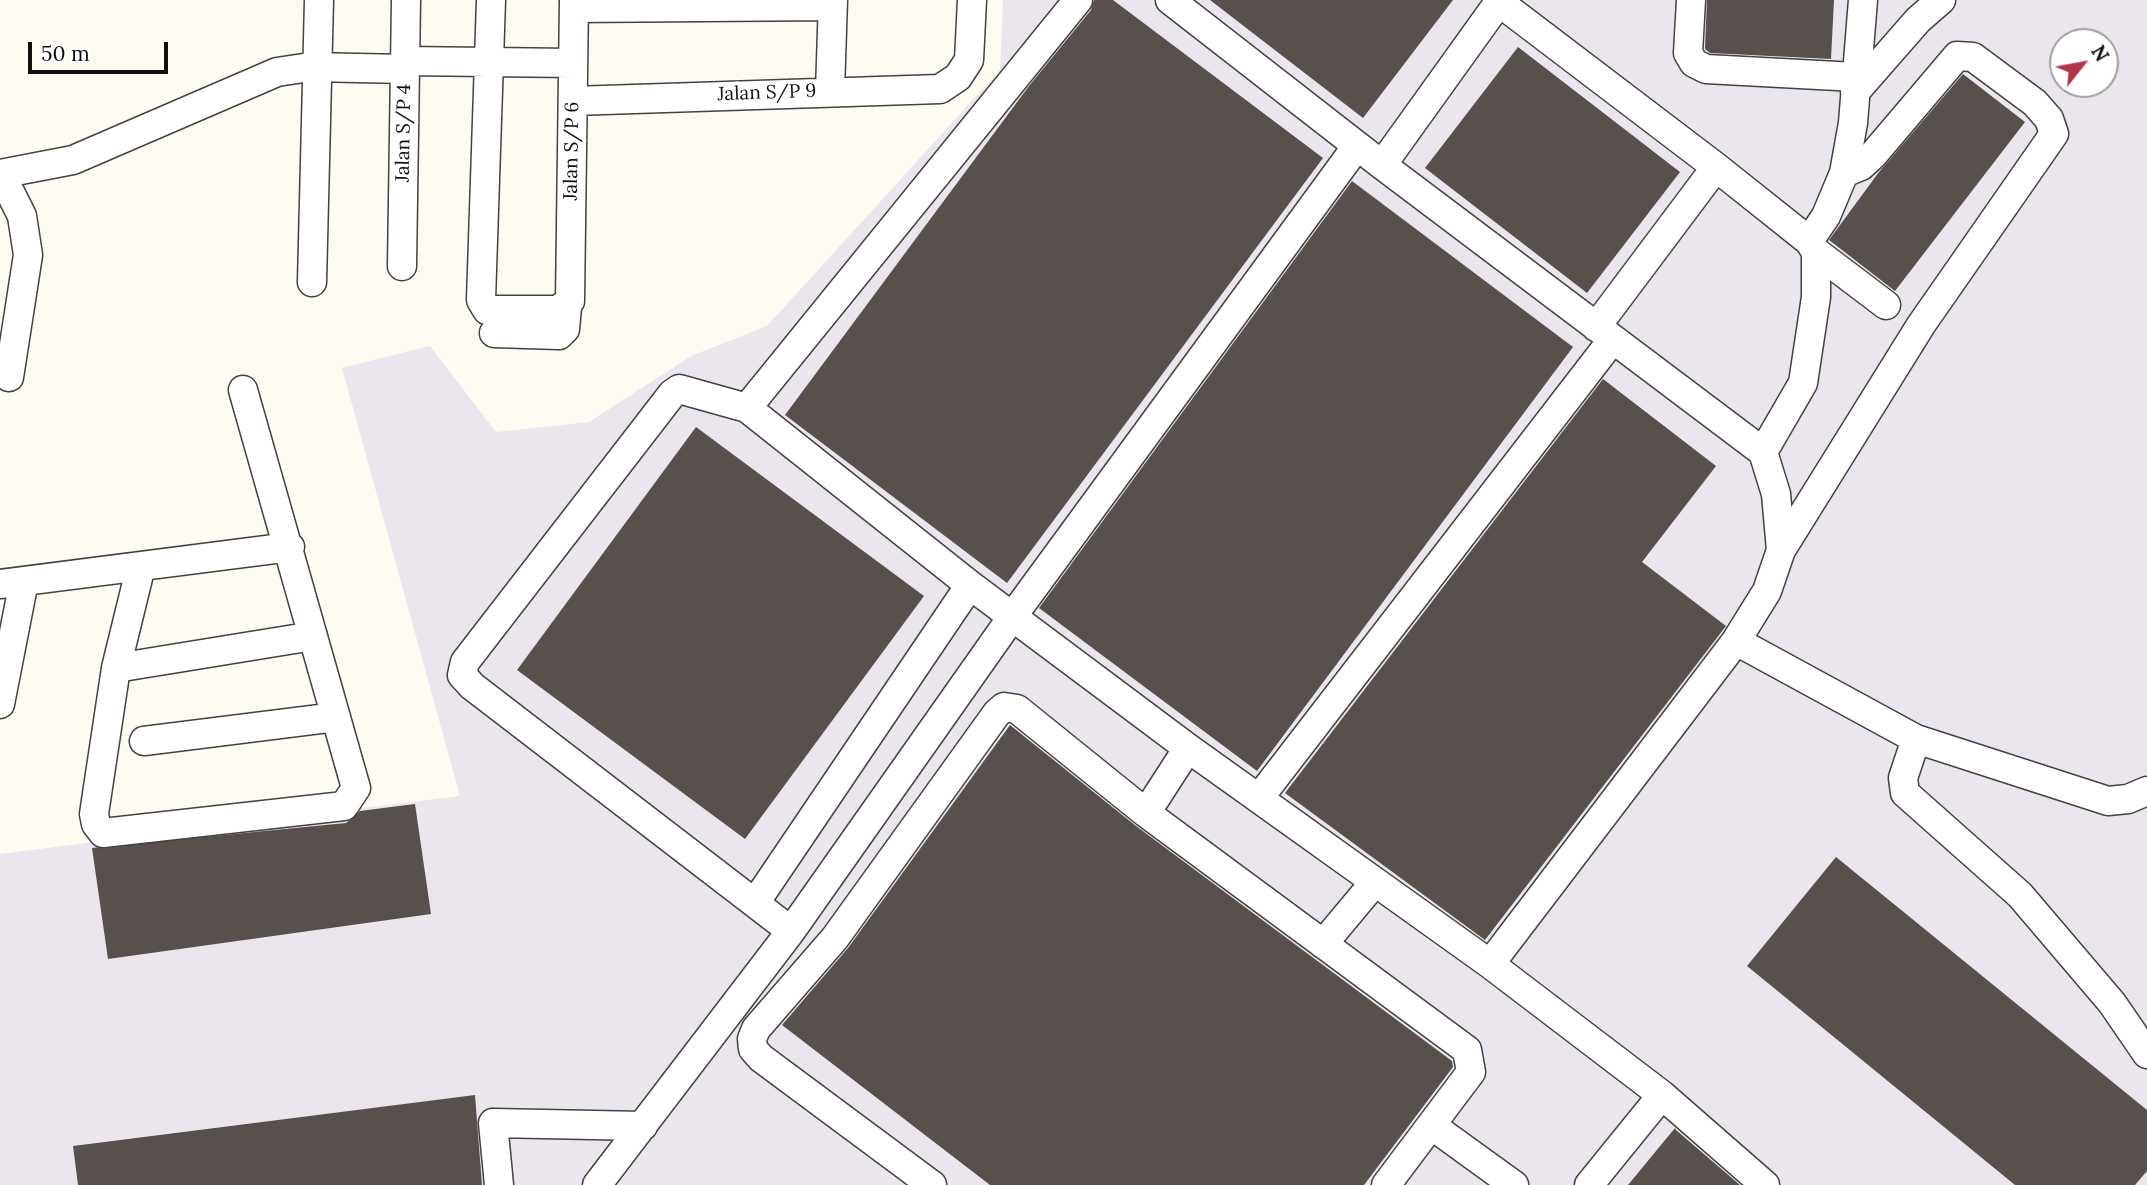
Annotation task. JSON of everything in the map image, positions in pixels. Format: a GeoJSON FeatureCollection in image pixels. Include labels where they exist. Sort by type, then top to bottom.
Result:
{"type":"FeatureCollection","features":[{"type":"Feature","properties":{"kind":"street"},"geometry":{"type":"LineString","coordinates":[[312,282],[319,0]]}},
{"type":"Feature","properties":{"kind":"street","name":"Jalan S/P 4"},"geometry":{"type":"LineString","coordinates":[[402,266],[406,0]]}},
{"type":"Feature","properties":{"kind":"street"},"geometry":{"type":"LineString","coordinates":[[491,0],[487,62],[482,306],[487,310],[558,310],[568,304]]}},
{"type":"Feature","properties":{"kind":"street","name":"Jalan S/P 9"},"geometry":{"type":"LineString","coordinates":[[573,101],[940,89],[958,77],[969,60],[972,0]]}},
{"type":"Feature","properties":{"kind":"street"},"geometry":{"type":"LineString","coordinates":[[747,408],[1078,0]]}},
{"type":"Feature","properties":{"kind":"street"},"geometry":{"type":"LineString","coordinates":[[1170,0],[1357,146],[1763,452],[1776,494],[1781,550]]}},
{"type":"Feature","properties":{"kind":"street"},"geometry":{"type":"LineString","coordinates":[[1691,0],[1688,53],[1694,64],[1706,69],[1856,85]]}},
{"type":"Feature","properties":{"kind":"street"},"geometry":{"type":"LineString","coordinates":[[1763,452],[1803,383],[1816,297],[1812,247],[1844,173],[1856,85],[1863,0]]}},
{"type":"Feature","properties":{"kind":"street"},"geometry":{"type":"LineString","coordinates":[[1856,85],[1918,20],[1941,0]]}},
{"type":"Feature","properties":{"kind":"street"},"geometry":{"type":"LineString","coordinates":[[1382,165],[1498,1],[1716,167],[1886,305]]}},
{"type":"Feature","properties":{"kind":"street"},"geometry":{"type":"LineString","coordinates":[[574,4],[833,3],[830,91]]}},
{"type":"Feature","properties":{"kind":"street","name":"Jalan S/P 6"},"geometry":{"type":"LineString","coordinates":[[568,304],[574,4]]}},
{"type":"Feature","properties":{"kind":"street"},"geometry":{"type":"LineString","coordinates":[[1490,964],[1736,642],[1767,591],[1781,550],[1921,325],[2054,134],[2049,119],[2035,103],[1973,57],[1957,56],[1873,156],[1861,166],[1844,173]]}},
{"type":"Feature","properties":{"kind":"street"},"geometry":{"type":"LineString","coordinates":[[9,377],[28,256],[27,235],[22,216],[1,174],[73,160],[277,72],[317,67],[487,62],[573,63]]}},
{"type":"Feature","properties":{"kind":"street"},"geometry":{"type":"LineString","coordinates":[[597,1185],[796,923],[1012,617],[1357,146]]}},
{"type":"Feature","properties":{"kind":"street"},"geometry":{"type":"LineString","coordinates":[[1259,798],[1605,333],[1716,167]]}},
{"type":"Feature","properties":{"kind":"street"},"geometry":{"type":"LineString","coordinates":[[494,333],[558,335],[565,329],[568,304]]}},
{"type":"Feature","properties":{"kind":"street"},"geometry":{"type":"LineString","coordinates":[[835,938],[755,903],[472,686],[463,675],[465,662],[672,394],[679,389],[747,408],[1012,617],[1188,748],[1490,964],[1662,1095],[1765,1185]]}},
{"type":"Feature","properties":{"kind":"street"},"geometry":{"type":"LineString","coordinates":[[141,566],[116,668],[94,814],[96,824],[103,833],[344,806],[356,788],[290,547],[243,390]]}},
{"type":"Feature","properties":{"kind":"street"},"geometry":{"type":"LineString","coordinates":[[2,687],[12,582],[290,547]]}},
{"type":"Feature","properties":{"kind":"street"},"geometry":{"type":"LineString","coordinates":[[755,903],[970,585]]}},
{"type":"Feature","properties":{"kind":"street"},"geometry":{"type":"LineString","coordinates":[[116,668],[313,636]]}},
{"type":"Feature","properties":{"kind":"street"},"geometry":{"type":"LineString","coordinates":[[1736,642],[1916,739],[2108,801],[2128,799],[2147,792]]}},
{"type":"Feature","properties":{"kind":"street"},"geometry":{"type":"LineString","coordinates":[[932,1185],[753,1049],[752,1039],[756,1029],[835,938],[997,713],[1004,707],[1017,709],[1146,813],[1467,1050],[1471,1072],[1386,1185]]}},
{"type":"Feature","properties":{"kind":"street"},"geometry":{"type":"LineString","coordinates":[[144,741],[336,717]]}},
{"type":"Feature","properties":{"kind":"street"},"geometry":{"type":"LineString","coordinates":[[1916,739],[1903,778],[1905,793],[2020,895],[2112,1003],[2147,1054]]}},
{"type":"Feature","properties":{"kind":"street"},"geometry":{"type":"LineString","coordinates":[[1146,813],[1188,748]]}},
{"type":"Feature","properties":{"kind":"street"},"geometry":{"type":"LineString","coordinates":[[1323,944],[1374,883]]}},
{"type":"Feature","properties":{"kind":"street"},"geometry":{"type":"LineString","coordinates":[[1588,1185],[1662,1095]]}},
{"type":"Feature","properties":{"kind":"street"},"geometry":{"type":"LineString","coordinates":[[499,1185],[493,1123],[643,1126]]}},
{"type":"Feature","properties":{"kind":"street"},"geometry":{"type":"LineString","coordinates":[[1431,1125],[1514,1185]]}},
{"type":"Feature","properties":{"kind":"shaded area"},"geometry":{"type":"Polygon","coordinates":[[[1003,0],[2147,0],[2147,1185],[0,1185],[0,854],[460,796],[342,368],[430,346],[496,432],[589,422],[691,356],[767,326],[1000,70],[1003,0]]]}},
{"type":"Feature","properties":{"kind":"building"},"geometry":{"type":"Polygon","coordinates":[[[1094,0],[1113,0],[1323,158],[1007,583],[785,415],[1029,86],[1091,10],[1094,0]]]}},
{"type":"Feature","properties":{"kind":"building"},"geometry":{"type":"Polygon","coordinates":[[[1210,0],[1453,0],[1363,118],[1210,0]]]}},
{"type":"Feature","properties":{"kind":"building"},"geometry":{"type":"Polygon","coordinates":[[[1707,0],[1834,0],[1831,59],[1710,53],[1705,49],[1707,0]]]}},
{"type":"Feature","properties":{"kind":"building"},"geometry":{"type":"Polygon","coordinates":[[[1518,47],[1680,172],[1587,293],[1425,168],[1518,47]]]}},
{"type":"Feature","properties":{"kind":"building"},"geometry":{"type":"Polygon","coordinates":[[[1963,74],[2025,122],[1895,291],[1829,240],[1879,172],[1963,74]]]}},
{"type":"Feature","properties":{"kind":"building"},"geometry":{"type":"Polygon","coordinates":[[[1352,181],[1573,347],[1257,771],[1039,608],[1352,181]]]}},
{"type":"Feature","properties":{"kind":"building"},"geometry":{"type":"Polygon","coordinates":[[[1603,379],[1716,466],[1642,562],[1726,626],[1485,940],[1285,793],[1603,379]]]}},
{"type":"Feature","properties":{"kind":"building"},"geometry":{"type":"Polygon","coordinates":[[[696,427],[924,596],[745,839],[517,670],[696,427]]]}},
{"type":"Feature","properties":{"kind":"building"},"geometry":{"type":"Polygon","coordinates":[[[1010,725],[1136,826],[1452,1061],[1453,1067],[1364,1185],[990,1185],[782,1025],[848,948],[1010,725]]]}},
{"type":"Feature","properties":{"kind":"building"},"geometry":{"type":"Polygon","coordinates":[[[415,804],[431,914],[108,959],[92,848],[346,823],[360,811],[415,804]]]}},
{"type":"Feature","properties":{"kind":"building"},"geometry":{"type":"Polygon","coordinates":[[[1836,857],[2147,1110],[2147,1171],[2135,1185],[2015,1185],[1747,966],[1836,857]]]}},
{"type":"Feature","properties":{"kind":"building"},"geometry":{"type":"Polygon","coordinates":[[[475,1095],[482,1185],[78,1185],[73,1146],[475,1095]]]}},
{"type":"Feature","properties":{"kind":"building"},"geometry":{"type":"Polygon","coordinates":[[[1675,1128],[1676,1130],[1740,1185],[1628,1185],[1675,1128]]]}}]}
